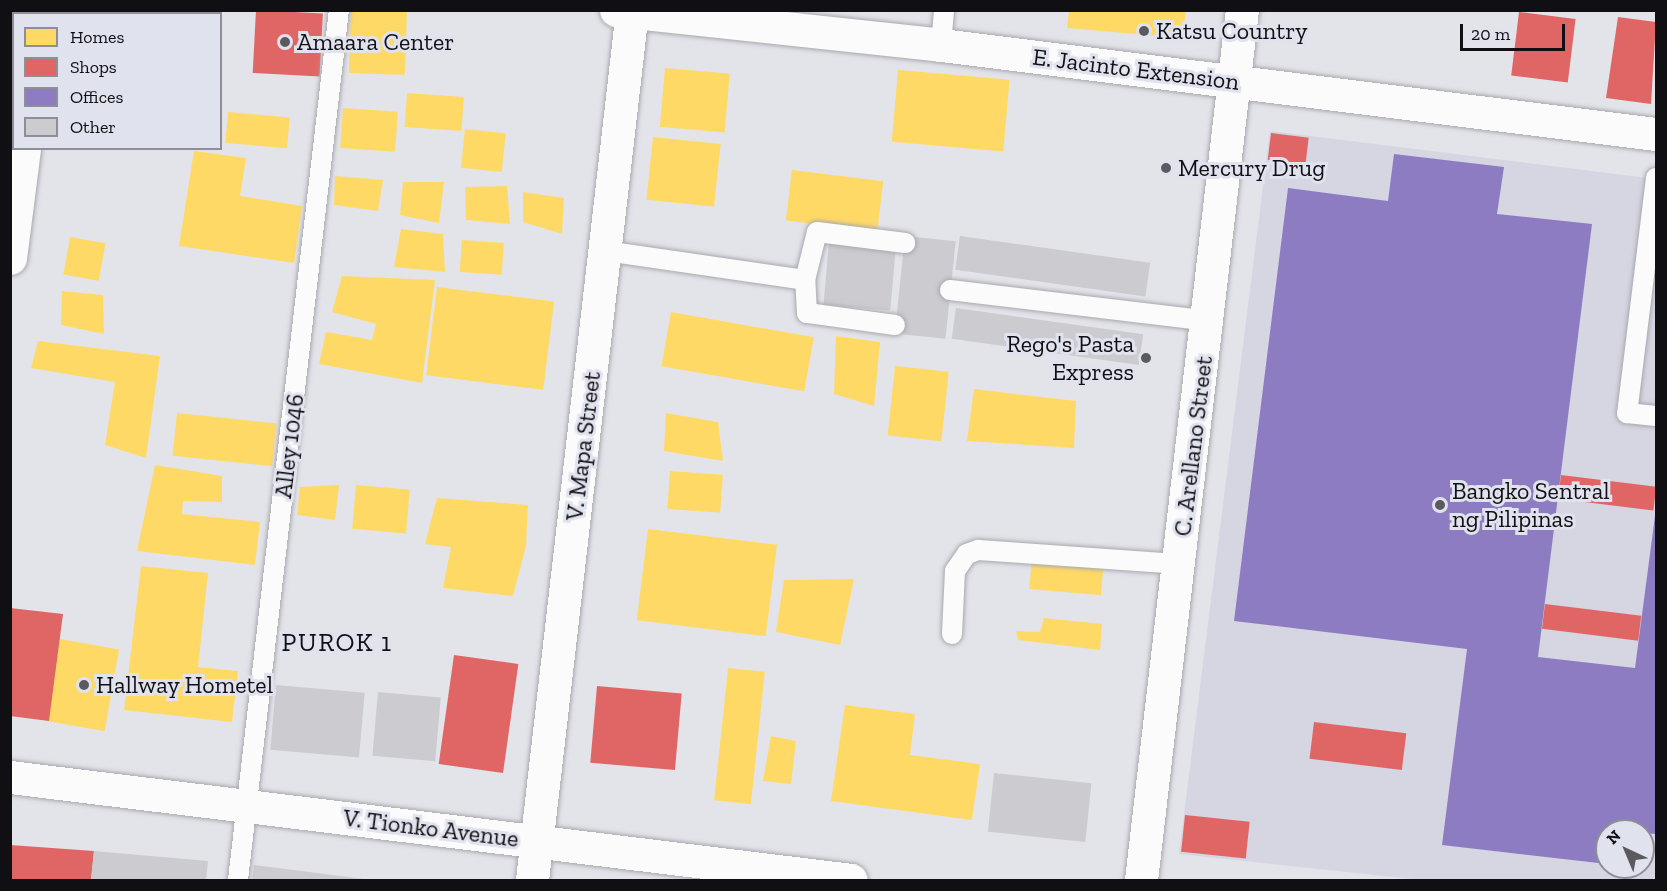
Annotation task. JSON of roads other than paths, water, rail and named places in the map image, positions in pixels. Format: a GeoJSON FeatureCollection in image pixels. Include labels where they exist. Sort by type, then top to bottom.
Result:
{"type":"FeatureCollection","features":[{"type":"Feature","properties":{"kind":"street","name":"C. Arellano Street"},"geometry":{"type":"LineString","coordinates":[[1141,880],[1178,564],[1210,321],[1242,10]]}},
{"type":"Feature","properties":{"kind":"street","name":"E. Jacinto Extension"},"geometry":{"type":"LineString","coordinates":[[627,11],[941,45],[1656,134]]}},
{"type":"Feature","properties":{"kind":"street","name":"V. Mapa Street"},"geometry":{"type":"LineString","coordinates":[[532,880],[606,251],[627,11]]}},
{"type":"Feature","properties":{"kind":"street"},"geometry":{"type":"LineString","coordinates":[[10,258],[24,150]]}},
{"type":"Feature","properties":{"kind":"street","name":"V. Tionko Avenue"},"geometry":{"type":"LineString","coordinates":[[10,777],[850,880]]}},
{"type":"Feature","properties":{"kind":"lane","name":"Alley 1046"},"geometry":{"type":"LineString","coordinates":[[238,880],[339,10]]}},
{"type":"Feature","properties":{"kind":"lane"},"geometry":{"type":"LineString","coordinates":[[941,45],[944,10]]}},
{"type":"Feature","properties":{"kind":"lane"},"geometry":{"type":"LineString","coordinates":[[1656,178],[1654,209],[1627,413],[1656,416]]}},
{"type":"Feature","properties":{"kind":"lane"},"geometry":{"type":"LineString","coordinates":[[895,325],[807,313],[805,280],[817,232],[905,243]]}},
{"type":"Feature","properties":{"kind":"lane"},"geometry":{"type":"LineString","coordinates":[[606,251],[805,280]]}},
{"type":"Feature","properties":{"kind":"lane"},"geometry":{"type":"LineString","coordinates":[[950,290],[1210,321]]}},
{"type":"Feature","properties":{"kind":"lane"},"geometry":{"type":"LineString","coordinates":[[952,634],[955,571],[967,554],[978,550],[1178,564]]}},
{"type":"Feature","properties":{"kind":"place","name":"Katsu Country"},"geometry":{"type":"Point","coordinates":[1144,31]}},
{"type":"Feature","properties":{"kind":"place","name":"Amaara Center"},"geometry":{"type":"Point","coordinates":[285,42]}},
{"type":"Feature","properties":{"kind":"place","name":"Mercury Drug"},"geometry":{"type":"Point","coordinates":[1166,168]}},
{"type":"Feature","properties":{"kind":"place","name":"Rego's Pasta Express"},"geometry":{"type":"Point","coordinates":[1146,358]}},
{"type":"Feature","properties":{"kind":"place","name":"Bangko Sentral ng Pilipinas"},"geometry":{"type":"Point","coordinates":[1440,505]}},
{"type":"Feature","properties":{"kind":"place","name":"Hallway Hometel"},"geometry":{"type":"Point","coordinates":[84,685]}},
{"type":"Feature","properties":{"kind":"district","name":"PUROK 1"},"geometry":{"type":"Point","coordinates":[337,643]}}]}
